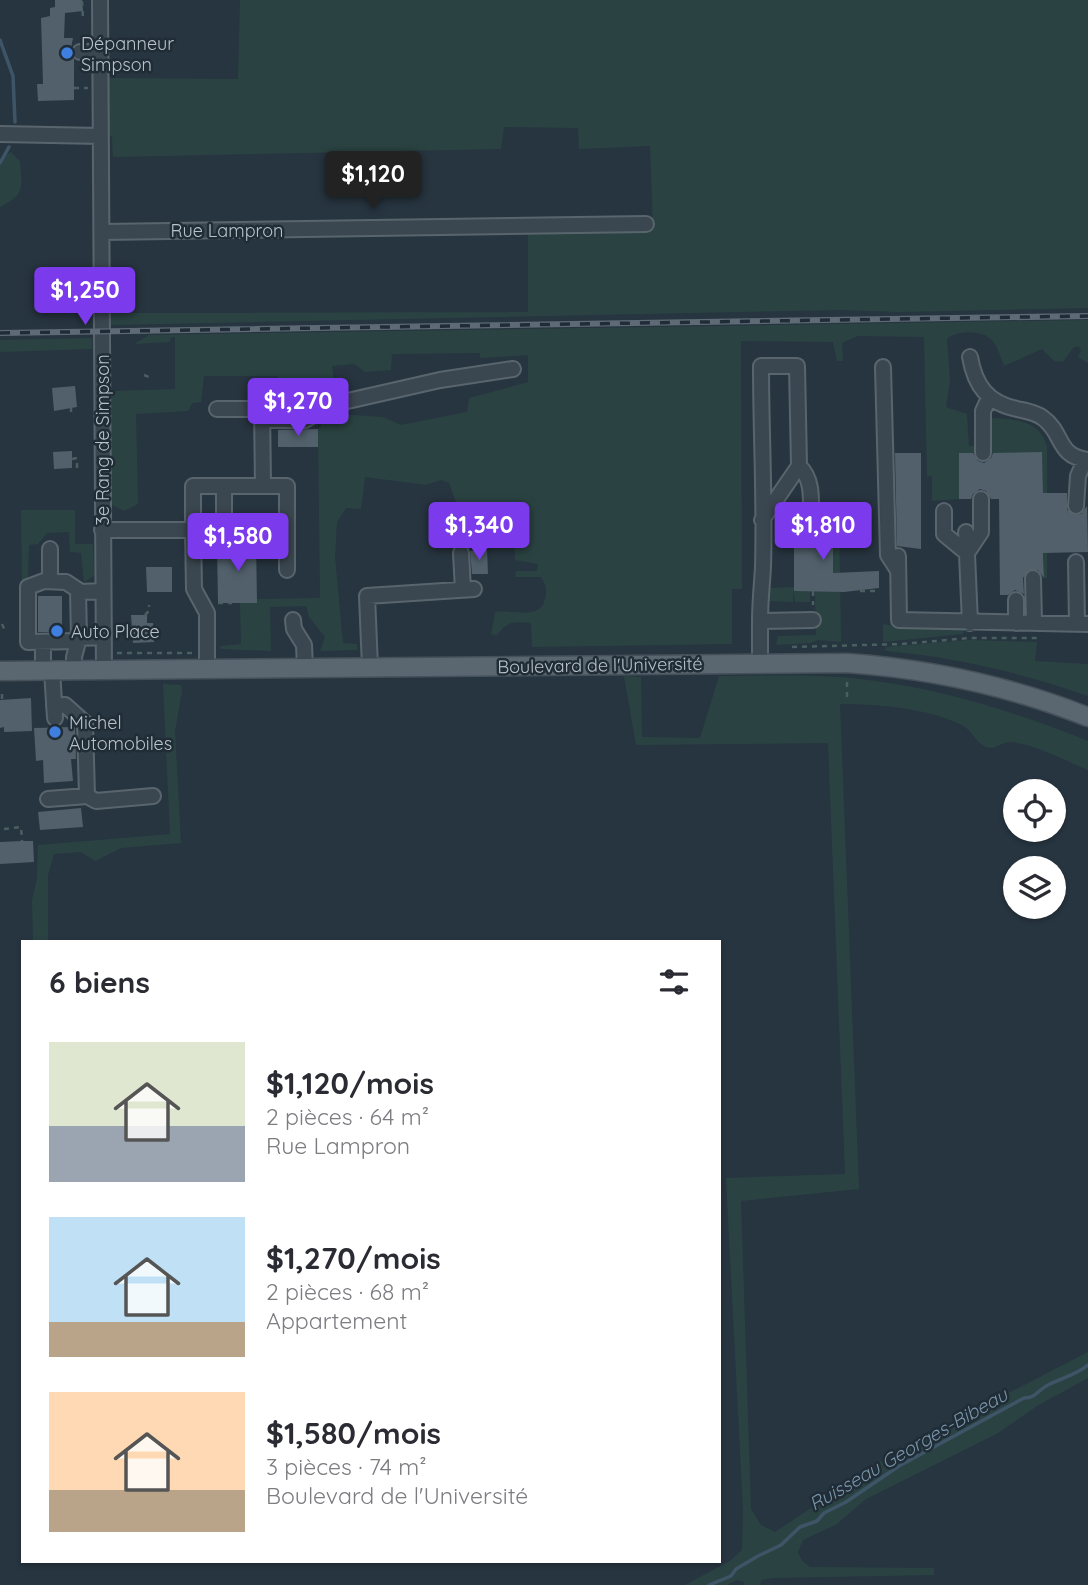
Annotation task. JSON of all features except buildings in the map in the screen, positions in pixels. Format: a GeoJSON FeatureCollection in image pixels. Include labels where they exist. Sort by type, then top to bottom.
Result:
{"type":"FeatureCollection","features":[{"type":"Feature","properties":{"kind":"main road","name":"Boulevard de l'Université"},"geometry":{"type":"LineString","coordinates":[[0,671],[74,670],[104,662],[206,669],[847,663],[919,670],[979,681],[1088,717]]}},
{"type":"Feature","properties":{"kind":"street","name":"3e Rang de Simpson"},"geometry":{"type":"LineString","coordinates":[[100,0],[104,662]]}},
{"type":"Feature","properties":{"kind":"street"},"geometry":{"type":"LineString","coordinates":[[80,52],[101,52]]}},
{"type":"Feature","properties":{"kind":"street"},"geometry":{"type":"LineString","coordinates":[[0,134],[102,136]]}},
{"type":"Feature","properties":{"kind":"street","name":"Rue Lampron"},"geometry":{"type":"LineString","coordinates":[[102,232],[646,224]]}},
{"type":"Feature","properties":{"kind":"street"},"geometry":{"type":"LineString","coordinates":[[970,357],[976,381],[989,398],[1044,418],[1066,452],[1086,460],[1078,476],[1076,506]]}},
{"type":"Feature","properties":{"kind":"street"},"geometry":{"type":"LineString","coordinates":[[760,663],[761,366],[797,366],[799,466],[811,489],[811,517]]}},
{"type":"Feature","properties":{"kind":"street"},"geometry":{"type":"LineString","coordinates":[[883,367],[888,555],[898,563],[899,620],[1016,623],[1036,631],[1083,624],[1076,562]]}},
{"type":"Feature","properties":{"kind":"street"},"geometry":{"type":"LineString","coordinates":[[263,420],[305,420],[331,405],[440,380],[513,369]]}},
{"type":"Feature","properties":{"kind":"street"},"geometry":{"type":"LineString","coordinates":[[983,453],[983,411],[989,398]]}},
{"type":"Feature","properties":{"kind":"street"},"geometry":{"type":"LineString","coordinates":[[216,409],[262,409],[263,420],[271,437],[263,486]]}},
{"type":"Feature","properties":{"kind":"street"},"geometry":{"type":"LineString","coordinates":[[762,520],[799,466]]}},
{"type":"Feature","properties":{"kind":"street"},"geometry":{"type":"LineString","coordinates":[[206,669],[206,613],[194,589],[193,486],[287,485],[287,570]]}},
{"type":"Feature","properties":{"kind":"street"},"geometry":{"type":"LineString","coordinates":[[224,486],[224,541]]}},
{"type":"Feature","properties":{"kind":"street"},"geometry":{"type":"LineString","coordinates":[[967,552],[981,532],[981,499]]}},
{"type":"Feature","properties":{"kind":"street"},"geometry":{"type":"LineString","coordinates":[[944,511],[944,534],[967,552]]}},
{"type":"Feature","properties":{"kind":"street"},"geometry":{"type":"LineString","coordinates":[[102,530],[193,530]]}},
{"type":"Feature","properties":{"kind":"street"},"geometry":{"type":"LineString","coordinates":[[966,532],[970,623]]}},
{"type":"Feature","properties":{"kind":"street"},"geometry":{"type":"LineString","coordinates":[[50,549],[50,582]]}},
{"type":"Feature","properties":{"kind":"street"},"geometry":{"type":"LineString","coordinates":[[370,667],[367,596],[468,589],[461,553]]}},
{"type":"Feature","properties":{"kind":"street"},"geometry":{"type":"LineString","coordinates":[[1033,578],[1036,631]]}},
{"type":"Feature","properties":{"kind":"street"},"geometry":{"type":"LineString","coordinates":[[74,670],[74,657],[79,640],[78,591],[71,583],[50,582],[36,583],[27,589],[28,642],[43,638],[79,640],[103,638]]}},
{"type":"Feature","properties":{"kind":"street"},"geometry":{"type":"LineString","coordinates":[[78,591],[102,591]]}},
{"type":"Feature","properties":{"kind":"street"},"geometry":{"type":"LineString","coordinates":[[1016,600],[1016,623]]}},
{"type":"Feature","properties":{"kind":"street"},"geometry":{"type":"LineString","coordinates":[[760,621],[813,620]]}},
{"type":"Feature","properties":{"kind":"street"},"geometry":{"type":"LineString","coordinates":[[293,621],[294,629],[304,645],[305,668]]}},
{"type":"Feature","properties":{"kind":"street"},"geometry":{"type":"LineString","coordinates":[[43,638],[54,712],[65,705],[85,723],[87,796]]}},
{"type":"Feature","properties":{"kind":"street"},"geometry":{"type":"LineString","coordinates":[[48,799],[87,796],[96,801],[153,796]]}},
{"type":"Feature","properties":{"kind":"path"},"geometry":{"type":"LineString","coordinates":[[82,1],[83,18]]}},
{"type":"Feature","properties":{"kind":"path"},"geometry":{"type":"LineString","coordinates":[[144,374],[151,378]]}},
{"type":"Feature","properties":{"kind":"path"},"geometry":{"type":"LineString","coordinates":[[71,407],[71,413]]}},
{"type":"Feature","properties":{"kind":"path"},"geometry":{"type":"LineString","coordinates":[[72,459],[77,458],[78,472]]}},
{"type":"Feature","properties":{"kind":"path"},"geometry":{"type":"LineString","coordinates":[[813,591],[813,602]]}},
{"type":"Feature","properties":{"kind":"path"},"geometry":{"type":"LineString","coordinates":[[860,591],[875,591]]}},
{"type":"Feature","properties":{"kind":"path"},"geometry":{"type":"LineString","coordinates":[[145,615],[149,611],[149,605]]}},
{"type":"Feature","properties":{"kind":"path"},"geometry":{"type":"LineString","coordinates":[[2,624],[5,631]]}},
{"type":"Feature","properties":{"kind":"path"},"geometry":{"type":"LineString","coordinates":[[785,648],[881,645],[1036,631]]}},
{"type":"Feature","properties":{"kind":"path"},"geometry":{"type":"LineString","coordinates":[[104,662],[190,653]]}},
{"type":"Feature","properties":{"kind":"path"},"geometry":{"type":"LineString","coordinates":[[847,663],[847,697]]}},
{"type":"Feature","properties":{"kind":"path"},"geometry":{"type":"LineString","coordinates":[[2,694],[2,700]]}},
{"type":"Feature","properties":{"kind":"path"},"geometry":{"type":"LineString","coordinates":[[4,829],[22,827],[22,841]]}},
{"type":"Feature","properties":{"kind":"green space"},"geometry":{"type":"Polygon","coordinates":[[[240,0],[1088,0],[1088,308],[900,312],[841,310],[111,325],[111,313],[528,312],[528,232],[653,230],[650,146],[579,149],[578,128],[504,127],[501,149],[113,157],[112,136],[108,135],[108,78],[238,79],[240,0]]]}},
{"type":"Feature","properties":{"kind":"green space"},"geometry":{"type":"Polygon","coordinates":[[[11,152],[20,161],[20,189],[14,198],[0,207],[0,159],[11,152]]]}},
{"type":"Feature","properties":{"kind":"green space"},"geometry":{"type":"Polygon","coordinates":[[[1088,320],[1088,363],[1078,357],[1081,350],[1078,346],[1073,348],[1063,362],[1054,361],[1042,349],[1004,366],[995,344],[986,336],[965,332],[947,339],[950,380],[946,407],[967,414],[969,446],[977,446],[977,453],[959,453],[959,499],[932,501],[932,476],[927,476],[924,337],[858,336],[842,343],[843,361],[837,361],[833,342],[741,341],[742,589],[732,589],[732,644],[532,647],[531,623],[520,622],[508,624],[497,635],[491,634],[495,612],[524,613],[538,610],[542,606],[546,590],[541,577],[515,577],[516,571],[537,571],[538,564],[515,560],[514,540],[486,541],[485,520],[456,502],[449,483],[441,480],[426,485],[365,477],[361,509],[346,508],[337,522],[335,557],[343,643],[357,644],[357,650],[320,651],[325,637],[309,617],[306,606],[270,607],[271,651],[221,649],[220,646],[241,644],[240,603],[257,603],[257,599],[320,598],[318,429],[321,427],[322,413],[383,417],[401,425],[467,412],[469,398],[528,382],[528,355],[480,358],[480,353],[392,354],[391,370],[365,372],[354,364],[332,366],[335,388],[331,399],[321,402],[320,390],[279,382],[278,376],[204,376],[201,402],[192,403],[188,411],[136,414],[138,504],[124,511],[112,505],[112,391],[175,389],[175,337],[171,337],[170,342],[134,344],[149,335],[1088,320]]]}},
{"type":"Feature","properties":{"kind":"green space"},"geometry":{"type":"Polygon","coordinates":[[[92,338],[92,349],[0,352],[0,340],[92,338]]]}},
{"type":"Feature","properties":{"kind":"green space"},"geometry":{"type":"Polygon","coordinates":[[[989,418],[1016,420],[1032,426],[1047,447],[1047,578],[1044,578],[1042,453],[987,453],[989,418]]]}},
{"type":"Feature","properties":{"kind":"green space"},"geometry":{"type":"Polygon","coordinates":[[[21,510],[75,510],[75,544],[93,544],[94,576],[84,582],[81,553],[70,552],[69,532],[47,533],[38,544],[29,545],[28,578],[22,581],[21,510]]]}},
{"type":"Feature","properties":{"kind":"green space"},"geometry":{"type":"Polygon","coordinates":[[[839,516],[841,642],[818,640],[776,645],[778,636],[816,635],[815,591],[833,591],[833,517],[839,516]]]}},
{"type":"Feature","properties":{"kind":"green space"},"geometry":{"type":"Polygon","coordinates":[[[794,587],[795,591],[810,591],[810,602],[795,602],[793,591],[793,602],[767,601],[767,588],[794,587]]]}},
{"type":"Feature","properties":{"kind":"green space"},"geometry":{"type":"Polygon","coordinates":[[[883,624],[965,630],[963,634],[883,642],[883,624]]]}},
{"type":"Feature","properties":{"kind":"green space"},"geometry":{"type":"Polygon","coordinates":[[[968,640],[1037,642],[1035,661],[1088,664],[1088,696],[988,667],[886,651],[885,647],[968,640]]]}},
{"type":"Feature","properties":{"kind":"green space"},"geometry":{"type":"Polygon","coordinates":[[[624,676],[641,677],[642,737],[700,738],[719,676],[802,676],[852,678],[913,687],[972,701],[1088,741],[1088,770],[1031,746],[1008,742],[992,748],[986,747],[962,725],[918,711],[887,706],[840,704],[859,1189],[741,1201],[751,1509],[761,1525],[775,1532],[900,1449],[1088,1352],[1088,1378],[1037,1406],[998,1433],[866,1499],[837,1524],[803,1540],[798,1552],[802,1561],[810,1567],[934,1568],[934,1575],[773,1578],[761,1580],[760,1585],[745,1585],[737,1580],[727,1585],[685,1585],[730,1561],[742,1550],[743,1510],[726,1178],[845,1174],[828,743],[636,745],[624,676]]]}},
{"type":"Feature","properties":{"kind":"green space"},"geometry":{"type":"Polygon","coordinates":[[[163,684],[181,685],[182,691],[175,731],[181,843],[121,848],[95,861],[81,852],[54,854],[48,875],[48,940],[33,940],[32,900],[37,878],[38,845],[170,834],[163,684]]]}},
{"type":"Feature","properties":{"kind":"waterway"},"geometry":{"type":"LineString","coordinates":[[0,40],[13,76],[15,122]]}},
{"type":"Feature","properties":{"kind":"waterway"},"geometry":{"type":"LineString","coordinates":[[0,163],[9,147]]}},
{"type":"Feature","properties":{"kind":"waterway","name":"Ruisseau Georges-Bibeau"},"geometry":{"type":"LineString","coordinates":[[709,1585],[731,1576],[736,1569],[781,1545],[800,1527],[817,1521],[824,1513],[846,1502],[899,1466],[1088,1365]]}},
{"type":"Feature","properties":{"kind":"railway"},"geometry":{"type":"LineString","coordinates":[[0,333],[1088,316]]}},
{"type":"Feature","properties":{"kind":"place","name":"Dépanneur Simpson"},"geometry":{"type":"Point","coordinates":[67,53]}},
{"type":"Feature","properties":{"kind":"place","name":"Auto Place"},"geometry":{"type":"Point","coordinates":[57,631]}},
{"type":"Feature","properties":{"kind":"place","name":"Michel Automobiles"},"geometry":{"type":"Point","coordinates":[55,732]}}]}
